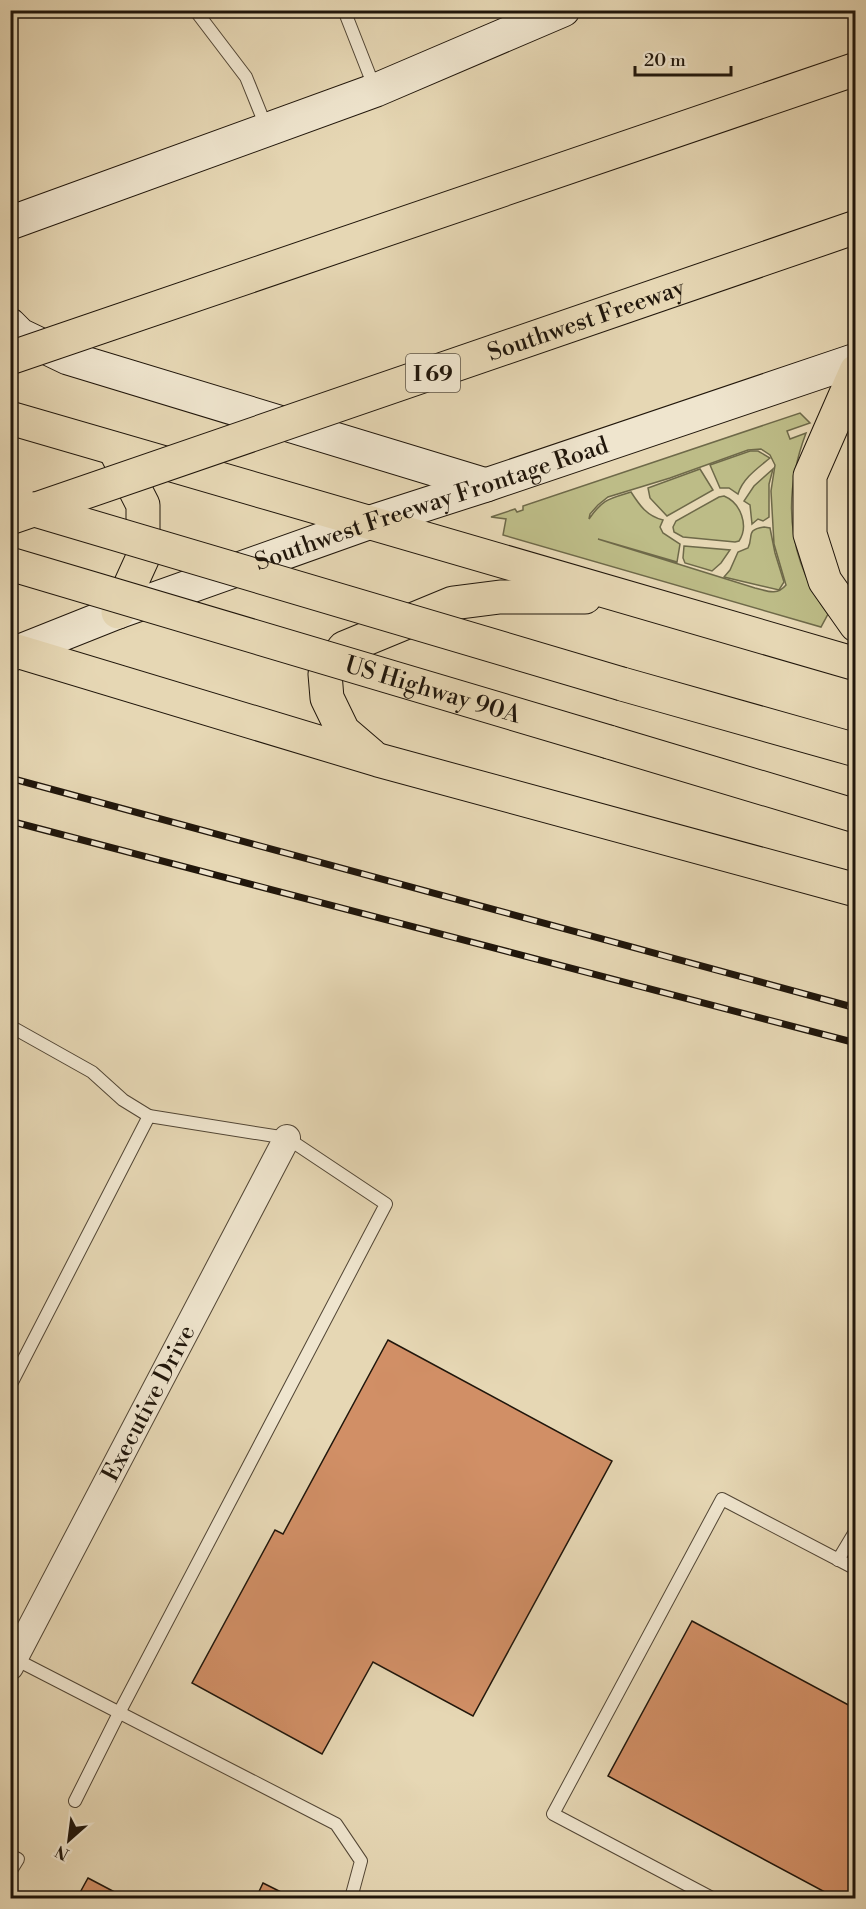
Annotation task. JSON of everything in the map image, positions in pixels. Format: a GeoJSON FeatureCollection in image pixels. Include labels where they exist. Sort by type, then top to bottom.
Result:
{"type":"FeatureCollection","features":[{"type":"Feature","properties":{"kind":"highway"},"geometry":{"type":"LineString","coordinates":[[10,358],[855,69]]}},
{"type":"Feature","properties":{"kind":"highway","name":"Southwest Freeway"},"geometry":{"type":"LineString","coordinates":[[10,518],[855,227]]}},
{"type":"Feature","properties":{"kind":"highway"},"geometry":{"type":"LineString","coordinates":[[855,371],[810,476],[810,534],[825,581],[855,625]]}},
{"type":"Feature","properties":{"kind":"highway"},"geometry":{"type":"LineString","coordinates":[[10,418],[855,664]]}},
{"type":"Feature","properties":{"kind":"highway"},"geometry":{"type":"LineString","coordinates":[[114,448],[143,505],[143,557],[118,612]]}},
{"type":"Feature","properties":{"kind":"highway"},"geometry":{"type":"LineString","coordinates":[[10,503],[622,684],[855,750]]}},
{"type":"Feature","properties":{"kind":"highway","name":"US Highway 90A"},"geometry":{"type":"LineString","coordinates":[[10,564],[855,816]]}},
{"type":"Feature","properties":{"kind":"highway"},"geometry":{"type":"LineString","coordinates":[[378,760],[343,731],[327,698],[326,674],[344,648],[453,603],[500,597],[620,596]]}},
{"type":"Feature","properties":{"kind":"highway"},"geometry":{"type":"LineString","coordinates":[[14,652],[378,760],[855,890]]}},
{"type":"Feature","properties":{"kind":"main road"},"geometry":{"type":"LineString","coordinates":[[15,227],[267,129],[376,90],[563,10]]}},
{"type":"Feature","properties":{"kind":"main road"},"geometry":{"type":"LineString","coordinates":[[10,325],[20,335],[68,358],[486,485]]}},
{"type":"Feature","properties":{"kind":"main road","name":"Southwest Freeway Frontage Road"},"geometry":{"type":"LineString","coordinates":[[14,652],[368,522],[486,485],[855,360]]}},
{"type":"Feature","properties":{"kind":"street","name":"Executive Drive"},"geometry":{"type":"LineString","coordinates":[[13,1663],[287,1138]]}},
{"type":"Feature","properties":{"kind":"lane"},"geometry":{"type":"LineString","coordinates":[[195,10],[246,77],[267,129]]}},
{"type":"Feature","properties":{"kind":"lane"},"geometry":{"type":"LineString","coordinates":[[344,10],[376,90]]}},
{"type":"Feature","properties":{"kind":"lane"},"geometry":{"type":"LineString","coordinates":[[10,1026],[93,1072],[123,1100],[149,1116],[287,1138],[386,1204],[75,1801]]}},
{"type":"Feature","properties":{"kind":"lane"},"geometry":{"type":"LineString","coordinates":[[10,1386],[149,1116]]}},
{"type":"Feature","properties":{"kind":"lane"},"geometry":{"type":"LineString","coordinates":[[712,1899],[553,1814],[723,1499],[855,1569]]}},
{"type":"Feature","properties":{"kind":"lane"},"geometry":{"type":"LineString","coordinates":[[838,1560],[855,1530]]}},
{"type":"Feature","properties":{"kind":"lane"},"geometry":{"type":"LineString","coordinates":[[13,1663],[119,1713],[336,1824],[362,1861],[351,1899]]}},
{"type":"Feature","properties":{"kind":"lane"},"geometry":{"type":"LineString","coordinates":[[10,1855],[18,1859],[10,1872]]}},
{"type":"Feature","properties":{"kind":"shaded area"},"geometry":{"type":"Polygon","coordinates":[[[800,413],[810,423],[787,431],[790,439],[806,433],[798,457],[794,480],[793,527],[804,571],[814,593],[828,614],[821,627],[503,535],[506,519],[491,517],[515,509],[517,512],[523,510],[523,506],[800,413]],[[761,449],[748,450],[608,497],[590,514],[589,519],[598,507],[607,501],[631,492],[644,510],[663,520],[660,527],[663,533],[680,544],[677,562],[598,539],[755,588],[772,592],[779,591],[786,585],[774,544],[771,491],[775,465],[770,455],[761,449]]]}},
{"type":"Feature","properties":{"kind":"shaded area"},"geometry":{"type":"Polygon","coordinates":[[[750,451],[758,451],[770,458],[747,478],[738,494],[729,488],[720,488],[710,465],[750,451]]]}},
{"type":"Feature","properties":{"kind":"shaded area"},"geometry":{"type":"Polygon","coordinates":[[[700,469],[713,490],[667,516],[650,498],[648,488],[700,469]]]}},
{"type":"Feature","properties":{"kind":"shaded area"},"geometry":{"type":"Polygon","coordinates":[[[773,469],[769,484],[769,517],[763,521],[758,519],[752,524],[750,505],[744,501],[754,486],[773,469]]]}},
{"type":"Feature","properties":{"kind":"shaded area"},"geometry":{"type":"Polygon","coordinates":[[[724,496],[735,504],[742,516],[743,529],[739,541],[683,537],[674,532],[673,527],[676,521],[724,496]]]}},
{"type":"Feature","properties":{"kind":"shaded area"},"geometry":{"type":"Polygon","coordinates":[[[764,527],[770,528],[784,582],[779,590],[724,577],[730,570],[738,552],[748,548],[752,532],[764,527]]]}},
{"type":"Feature","properties":{"kind":"shaded area"},"geometry":{"type":"Polygon","coordinates":[[[684,546],[730,550],[712,571],[685,563],[684,546]]]}},
{"type":"Feature","properties":{"kind":"building"},"geometry":{"type":"Polygon","coordinates":[[[388,1340],[612,1461],[473,1716],[373,1662],[322,1754],[192,1683],[275,1530],[283,1534],[388,1340]]]}},
{"type":"Feature","properties":{"kind":"building"},"geometry":{"type":"Polygon","coordinates":[[[692,1621],[856,1709],[856,1898],[836,1898],[608,1776],[692,1621]]]}},
{"type":"Feature","properties":{"kind":"building"},"geometry":{"type":"Polygon","coordinates":[[[88,1878],[126,1898],[77,1898],[88,1878]]]}},
{"type":"Feature","properties":{"kind":"building"},"geometry":{"type":"Polygon","coordinates":[[[263,1883],[293,1898],[256,1898],[263,1883]]]}},
{"type":"Feature","properties":{"kind":"railway"},"geometry":{"type":"LineString","coordinates":[[10,778],[856,1008]]}},
{"type":"Feature","properties":{"kind":"railway"},"geometry":{"type":"LineString","coordinates":[[10,821],[856,1043]]}}]}
